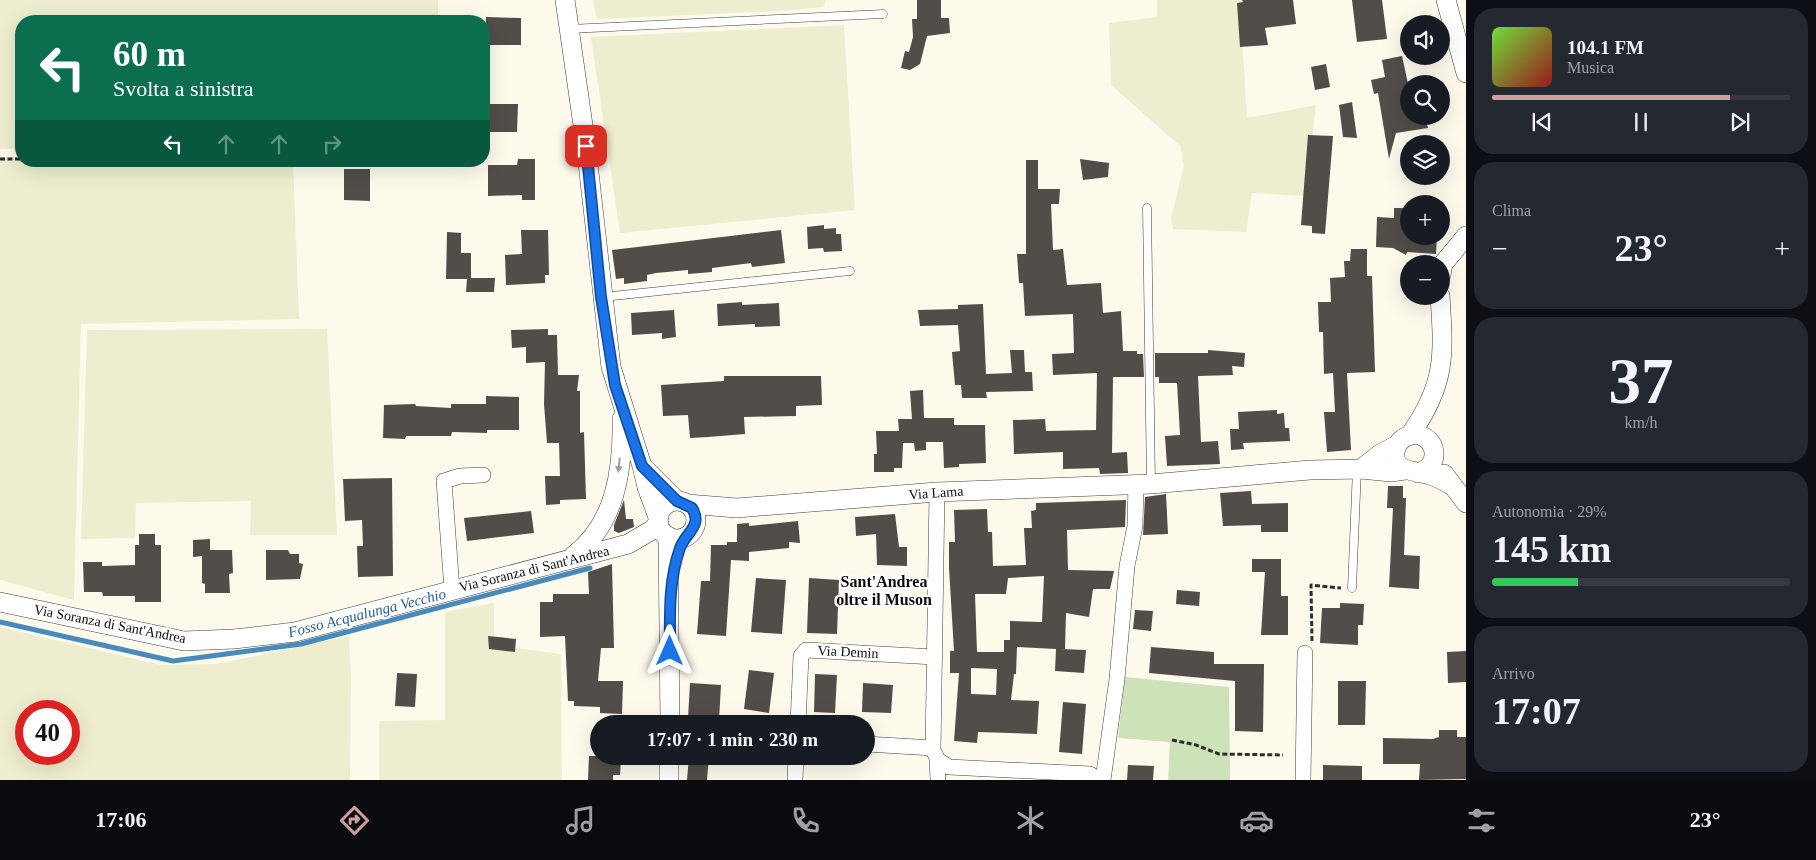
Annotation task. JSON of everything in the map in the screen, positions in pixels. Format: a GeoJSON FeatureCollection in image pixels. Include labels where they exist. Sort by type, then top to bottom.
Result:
{"type":"FeatureCollection","features":[{"type":"Feature","properties":{"kind":"street"},"geometry":{"type":"LineString","coordinates":[[565,0],[586,146],[601,297],[611,367],[647,487],[681,546],[670,585],[670,715]]}},
{"type":"Feature","properties":{"kind":"street"},"geometry":{"type":"LineString","coordinates":[[1446,0],[1466,73]]}},
{"type":"Feature","properties":{"kind":"street"},"geometry":{"type":"LineString","coordinates":[[1450,256],[1466,236]]}},
{"type":"Feature","properties":{"kind":"street"},"geometry":{"type":"LineString","coordinates":[[1435,391],[1396,456],[1411,471],[1429,468],[1433,449],[1435,391],[1443,346],[1441,305]]}},
{"type":"Feature","properties":{"kind":"street"},"geometry":{"type":"LineString","coordinates":[[566,561],[591,541],[598,532],[614,498],[622,426],[620,399]]}},
{"type":"Feature","properties":{"kind":"street"},"geometry":{"type":"LineString","coordinates":[[1359,469],[1404,440],[1421,434],[1433,449],[1451,484],[1466,503]]}},
{"type":"Feature","properties":{"kind":"street"},"geometry":{"type":"LineString","coordinates":[[642,466],[694,512],[672,530]]}},
{"type":"Feature","properties":{"kind":"street","name":"Via Lama"},"geometry":{"type":"LineString","coordinates":[[682,503],[737,508],[938,492],[1143,484],[1310,470],[1411,471],[1430,475],[1451,484]]}},
{"type":"Feature","properties":{"kind":"street"},"geometry":{"type":"LineString","coordinates":[[452,590],[444,481],[460,476],[483,475]]}},
{"type":"Feature","properties":{"kind":"street"},"geometry":{"type":"LineString","coordinates":[[1103,780],[1117,680],[1127,566],[1143,484]]}},
{"type":"Feature","properties":{"kind":"street"},"geometry":{"type":"LineString","coordinates":[[938,492],[935,657],[940,758],[938,780]]}},
{"type":"Feature","properties":{"kind":"street"},"geometry":{"type":"LineString","coordinates":[[672,530],[664,507],[682,503]]}},
{"type":"Feature","properties":{"kind":"street","name":"Via Lama"},"geometry":{"type":"LineString","coordinates":[[672,530],[737,508]]}},
{"type":"Feature","properties":{"kind":"street","name":"Via Soranza di Sant'Andrea"},"geometry":{"type":"LineString","coordinates":[[0,602],[184,641],[234,639],[295,632],[628,544],[652,530],[672,530]]}},
{"type":"Feature","properties":{"kind":"street","name":"Via Demin"},"geometry":{"type":"LineString","coordinates":[[798,715],[801,656],[806,650],[935,657]]}},
{"type":"Feature","properties":{"kind":"street"},"geometry":{"type":"LineString","coordinates":[[1303,780],[1309,652]]}},
{"type":"Feature","properties":{"kind":"street"},"geometry":{"type":"LineString","coordinates":[[875,746],[940,758],[1090,774],[1098,780]]}},
{"type":"Feature","properties":{"kind":"street"},"geometry":{"type":"LineString","coordinates":[[669,780],[670,765]]}},
{"type":"Feature","properties":{"kind":"street"},"geometry":{"type":"LineString","coordinates":[[795,780],[796,765]]}},
{"type":"Feature","properties":{"kind":"lane"},"geometry":{"type":"LineString","coordinates":[[569,29],[883,14]]}},
{"type":"Feature","properties":{"kind":"lane"},"geometry":{"type":"LineString","coordinates":[[1143,484],[1147,208]]}},
{"type":"Feature","properties":{"kind":"lane"},"geometry":{"type":"LineString","coordinates":[[601,297],[850,271]]}},
{"type":"Feature","properties":{"kind":"lane"},"geometry":{"type":"LineString","coordinates":[[1352,588],[1359,469]]}},
{"type":"Feature","properties":{"kind":"path"},"geometry":{"type":"LineString","coordinates":[[0,159],[15,159]]}},
{"type":"Feature","properties":{"kind":"path"},"geometry":{"type":"LineString","coordinates":[[1309,652],[1311,585],[1352,588]]}},
{"type":"Feature","properties":{"kind":"path"},"geometry":{"type":"LineString","coordinates":[[1172,740],[1196,745],[1219,754],[1283,755]]}},
{"type":"Feature","properties":{"kind":"shaded area"},"geometry":{"type":"Polygon","coordinates":[[[0,0],[438,0],[438,15],[15,15],[15,149],[0,149],[0,0]]]}},
{"type":"Feature","properties":{"kind":"shaded area"},"geometry":{"type":"Polygon","coordinates":[[[593,0],[826,0],[823,7],[784,11],[597,19],[593,0]]]}},
{"type":"Feature","properties":{"kind":"shaded area"},"geometry":{"type":"Polygon","coordinates":[[[1157,0],[1240,0],[1247,118],[1316,105],[1306,196],[1252,193],[1246,232],[1173,229],[1171,218],[1184,165],[1180,146],[1111,85],[1109,23],[1157,17],[1157,0]]]}},
{"type":"Feature","properties":{"kind":"shaded area"},"geometry":{"type":"Polygon","coordinates":[[[844,25],[855,210],[620,233],[591,37],[844,25]]]}},
{"type":"Feature","properties":{"kind":"shaded area"},"geometry":{"type":"Polygon","coordinates":[[[0,157],[15,157],[15,167],[293,167],[299,319],[81,324],[74,600],[0,580],[0,157]]]}},
{"type":"Feature","properties":{"kind":"shaded area"},"geometry":{"type":"Polygon","coordinates":[[[327,329],[337,535],[250,535],[251,501],[136,503],[135,538],[81,539],[87,330],[327,329]]]}},
{"type":"Feature","properties":{"kind":"shaded area"},"geometry":{"type":"Polygon","coordinates":[[[494,603],[494,645],[561,654],[562,780],[379,780],[379,721],[445,720],[445,612],[494,603]]]}},
{"type":"Feature","properties":{"kind":"shaded area"},"geometry":{"type":"Polygon","coordinates":[[[0,627],[161,665],[217,664],[349,636],[351,673],[350,780],[0,780],[0,627]]]}},
{"type":"Feature","properties":{"kind":"green space"},"geometry":{"type":"Polygon","coordinates":[[[1125,677],[1229,687],[1230,780],[1168,780],[1170,742],[1118,738],[1125,677]]]}},
{"type":"Feature","properties":{"kind":"building"},"geometry":{"type":"Polygon","coordinates":[[[917,0],[941,0],[941,18],[949,18],[950,33],[927,36],[920,64],[910,70],[901,68],[905,51],[909,52],[913,37],[912,19],[917,19],[917,0]]]}},
{"type":"Feature","properties":{"kind":"building"},"geometry":{"type":"Polygon","coordinates":[[[1242,0],[1293,0],[1296,24],[1265,28],[1268,45],[1240,47],[1237,3],[1243,2],[1242,0]]]}},
{"type":"Feature","properties":{"kind":"building"},"geometry":{"type":"Polygon","coordinates":[[[1352,0],[1382,0],[1387,39],[1357,42],[1352,0]]]}},
{"type":"Feature","properties":{"kind":"building"},"geometry":{"type":"Polygon","coordinates":[[[490,17],[521,18],[521,45],[490,45],[490,17]]]}},
{"type":"Feature","properties":{"kind":"building"},"geometry":{"type":"Polygon","coordinates":[[[1400,56],[1400,65],[1404,65],[1406,75],[1400,75],[1400,125],[1427,125],[1428,128],[1396,133],[1389,159],[1378,93],[1374,94],[1371,80],[1385,77],[1382,60],[1400,56]]]}},
{"type":"Feature","properties":{"kind":"building"},"geometry":{"type":"Polygon","coordinates":[[[1326,64],[1330,87],[1315,90],[1311,67],[1326,64]]]}},
{"type":"Feature","properties":{"kind":"building"},"geometry":{"type":"Polygon","coordinates":[[[1352,102],[1357,138],[1343,137],[1339,105],[1352,102]]]}},
{"type":"Feature","properties":{"kind":"building"},"geometry":{"type":"Polygon","coordinates":[[[490,104],[518,104],[517,132],[490,132],[490,104]]]}},
{"type":"Feature","properties":{"kind":"building"},"geometry":{"type":"Polygon","coordinates":[[[1308,135],[1333,136],[1325,234],[1312,233],[1312,226],[1301,225],[1308,135]]]}},
{"type":"Feature","properties":{"kind":"building"},"geometry":{"type":"Polygon","coordinates":[[[518,159],[535,159],[535,200],[522,200],[522,195],[488,196],[488,167],[490,165],[517,165],[518,159]]]}},
{"type":"Feature","properties":{"kind":"building"},"geometry":{"type":"Polygon","coordinates":[[[1080,159],[1109,163],[1108,177],[1083,180],[1080,159]]]}},
{"type":"Feature","properties":{"kind":"building"},"geometry":{"type":"Polygon","coordinates":[[[1026,160],[1038,160],[1038,189],[1060,189],[1059,204],[1051,204],[1053,250],[1063,249],[1067,285],[1101,283],[1103,313],[1121,311],[1123,351],[1137,351],[1137,354],[1143,354],[1144,377],[1113,377],[1112,453],[1127,452],[1128,473],[1100,474],[1099,468],[1063,469],[1063,452],[1014,454],[1013,420],[1045,419],[1046,431],[1096,430],[1097,373],[1053,375],[1052,354],[1074,353],[1073,314],[1025,316],[1023,283],[1019,283],[1017,254],[1026,254],[1026,160]]]}},
{"type":"Feature","properties":{"kind":"building"},"geometry":{"type":"Polygon","coordinates":[[[344,169],[370,169],[370,201],[344,200],[344,169]]]}},
{"type":"Feature","properties":{"kind":"building"},"geometry":{"type":"Polygon","coordinates":[[[1394,208],[1400,208],[1400,245],[1436,245],[1436,254],[1407,252],[1406,255],[1393,248],[1376,247],[1377,217],[1394,218],[1394,208]]]}},
{"type":"Feature","properties":{"kind":"building"},"geometry":{"type":"Polygon","coordinates":[[[824,225],[824,229],[836,228],[836,234],[841,234],[842,251],[824,252],[823,248],[808,249],[807,227],[824,225]]]}},
{"type":"Feature","properties":{"kind":"building"},"geometry":{"type":"Polygon","coordinates":[[[521,230],[548,230],[549,275],[545,275],[545,283],[506,285],[505,255],[522,254],[521,230]]]}},
{"type":"Feature","properties":{"kind":"building"},"geometry":{"type":"Polygon","coordinates":[[[781,230],[785,263],[752,267],[751,263],[712,268],[712,272],[688,274],[688,270],[656,273],[647,275],[647,281],[624,284],[624,278],[616,279],[612,250],[781,230]]]}},
{"type":"Feature","properties":{"kind":"building"},"geometry":{"type":"Polygon","coordinates":[[[447,232],[461,233],[461,253],[471,253],[471,278],[495,278],[494,292],[466,292],[467,279],[446,279],[447,232]]]}},
{"type":"Feature","properties":{"kind":"building"},"geometry":{"type":"Polygon","coordinates":[[[1351,249],[1367,249],[1367,276],[1372,276],[1375,372],[1347,373],[1351,450],[1327,452],[1324,412],[1335,412],[1333,373],[1324,374],[1323,332],[1319,332],[1318,302],[1331,302],[1330,278],[1345,277],[1344,261],[1350,261],[1351,249]]]}},
{"type":"Feature","properties":{"kind":"building"},"geometry":{"type":"Polygon","coordinates":[[[742,302],[742,305],[779,303],[780,326],[755,327],[755,324],[718,326],[717,304],[742,302]]]}},
{"type":"Feature","properties":{"kind":"building"},"geometry":{"type":"Polygon","coordinates":[[[983,304],[986,374],[1012,373],[1010,350],[1024,350],[1025,372],[1032,372],[1033,391],[986,392],[987,398],[962,398],[961,385],[955,385],[952,352],[960,351],[958,325],[920,326],[918,310],[958,309],[958,305],[983,304]]]}},
{"type":"Feature","properties":{"kind":"building"},"geometry":{"type":"Polygon","coordinates":[[[674,310],[676,337],[662,339],[662,333],[632,335],[631,313],[674,310]]]}},
{"type":"Feature","properties":{"kind":"building"},"geometry":{"type":"Polygon","coordinates":[[[548,329],[548,335],[557,335],[558,375],[579,375],[577,391],[580,391],[580,433],[584,432],[586,499],[560,500],[560,504],[546,505],[545,476],[560,476],[559,443],[547,443],[544,404],[545,362],[526,363],[526,347],[512,348],[511,330],[548,329]]]}},
{"type":"Feature","properties":{"kind":"building"},"geometry":{"type":"Polygon","coordinates":[[[1208,350],[1245,353],[1244,367],[1232,366],[1233,375],[1198,376],[1201,442],[1218,441],[1220,464],[1167,466],[1165,436],[1180,435],[1177,383],[1159,383],[1159,377],[1155,377],[1155,353],[1208,353],[1208,350]]]}},
{"type":"Feature","properties":{"kind":"building"},"geometry":{"type":"Polygon","coordinates":[[[724,376],[821,376],[822,405],[796,406],[796,416],[744,417],[745,434],[708,437],[690,438],[688,415],[663,416],[661,385],[724,381],[724,376]]]}},
{"type":"Feature","properties":{"kind":"building"},"geometry":{"type":"Polygon","coordinates":[[[923,390],[924,418],[954,418],[954,425],[985,425],[986,463],[959,464],[959,467],[944,468],[943,442],[926,442],[926,450],[915,451],[914,443],[903,443],[902,468],[894,468],[894,472],[874,472],[874,454],[877,454],[876,431],[899,431],[898,419],[912,419],[910,391],[923,390]]]}},
{"type":"Feature","properties":{"kind":"building"},"geometry":{"type":"Polygon","coordinates":[[[486,396],[519,397],[519,430],[487,430],[487,433],[452,432],[451,436],[406,436],[405,439],[383,438],[384,405],[415,404],[416,406],[451,408],[451,404],[486,404],[486,396]]]}},
{"type":"Feature","properties":{"kind":"building"},"geometry":{"type":"Polygon","coordinates":[[[1277,410],[1277,414],[1284,413],[1285,428],[1289,428],[1290,441],[1243,443],[1244,449],[1231,450],[1230,429],[1239,429],[1238,412],[1277,410]]]}},
{"type":"Feature","properties":{"kind":"building"},"geometry":{"type":"Polygon","coordinates":[[[392,478],[393,576],[358,577],[357,546],[363,546],[362,520],[345,521],[343,479],[392,478]]]}},
{"type":"Feature","properties":{"kind":"building"},"geometry":{"type":"Polygon","coordinates":[[[1388,486],[1403,486],[1403,498],[1406,498],[1404,555],[1420,556],[1419,589],[1389,587],[1393,508],[1387,508],[1388,486]]]}},
{"type":"Feature","properties":{"kind":"building"},"geometry":{"type":"Polygon","coordinates":[[[1251,491],[1252,504],[1288,503],[1288,532],[1261,532],[1261,525],[1223,526],[1220,493],[1251,491]]]}},
{"type":"Feature","properties":{"kind":"building"},"geometry":{"type":"Polygon","coordinates":[[[1166,494],[1168,534],[1143,535],[1145,497],[1166,494]]]}},
{"type":"Feature","properties":{"kind":"building"},"geometry":{"type":"Polygon","coordinates":[[[624,500],[626,519],[633,519],[634,527],[619,533],[614,531],[614,525],[624,500]]]}},
{"type":"Feature","properties":{"kind":"building"},"geometry":{"type":"Polygon","coordinates":[[[1126,500],[1125,527],[1067,530],[1068,570],[1114,571],[1110,589],[1093,589],[1089,617],[1066,613],[1065,649],[1061,649],[1086,650],[1084,673],[1055,671],[1056,649],[1017,647],[1016,674],[1014,674],[1011,700],[1039,701],[1037,734],[978,732],[977,743],[954,741],[959,673],[950,673],[950,651],[954,651],[949,542],[955,542],[954,510],[987,509],[988,532],[992,532],[993,566],[1026,565],[1024,528],[1032,528],[1031,511],[1036,510],[1036,503],[1126,500]],[[1044,576],[1008,578],[1006,594],[975,594],[977,652],[1004,652],[1004,640],[1010,640],[1010,621],[1042,622],[1044,576]],[[971,668],[971,694],[996,695],[997,669],[971,668]]]}},
{"type":"Feature","properties":{"kind":"building"},"geometry":{"type":"Polygon","coordinates":[[[531,511],[534,533],[467,541],[464,518],[531,511]]]}},
{"type":"Feature","properties":{"kind":"building"},"geometry":{"type":"Polygon","coordinates":[[[895,514],[899,547],[907,547],[907,566],[877,565],[876,534],[856,536],[855,517],[895,514]]]}},
{"type":"Feature","properties":{"kind":"building"},"geometry":{"type":"Polygon","coordinates":[[[798,521],[800,543],[789,542],[789,548],[749,552],[749,561],[731,560],[726,636],[697,634],[701,581],[710,581],[711,545],[727,545],[727,542],[737,542],[737,524],[749,523],[749,526],[798,521]]]}},
{"type":"Feature","properties":{"kind":"building"},"geometry":{"type":"Polygon","coordinates":[[[139,534],[155,534],[155,545],[161,545],[161,602],[135,602],[135,596],[103,596],[102,592],[84,592],[83,562],[102,562],[102,566],[135,565],[135,545],[139,545],[139,534]]]}},
{"type":"Feature","properties":{"kind":"building"},"geometry":{"type":"Polygon","coordinates":[[[210,539],[210,550],[232,550],[233,573],[229,574],[230,593],[205,593],[205,584],[202,583],[202,556],[193,557],[193,540],[210,539]]]}},
{"type":"Feature","properties":{"kind":"building"},"geometry":{"type":"Polygon","coordinates":[[[266,550],[288,550],[290,554],[299,554],[299,563],[303,564],[300,579],[266,580],[266,550]]]}},
{"type":"Feature","properties":{"kind":"building"},"geometry":{"type":"Polygon","coordinates":[[[1252,559],[1281,559],[1281,596],[1288,596],[1288,635],[1261,635],[1265,572],[1252,572],[1252,559]]]}},
{"type":"Feature","properties":{"kind":"building"},"geometry":{"type":"Polygon","coordinates":[[[612,564],[614,648],[601,648],[598,681],[623,681],[622,714],[600,713],[600,707],[574,706],[574,701],[568,701],[565,636],[540,637],[540,602],[553,602],[553,594],[589,594],[588,572],[612,564]]]}},
{"type":"Feature","properties":{"kind":"building"},"geometry":{"type":"Polygon","coordinates":[[[756,578],[786,580],[782,634],[751,632],[756,578]]]}},
{"type":"Feature","properties":{"kind":"building"},"geometry":{"type":"Polygon","coordinates":[[[809,578],[839,580],[837,634],[807,633],[809,578]]]}},
{"type":"Feature","properties":{"kind":"building"},"geometry":{"type":"Polygon","coordinates":[[[1177,590],[1200,592],[1199,606],[1176,604],[1177,590]]]}},
{"type":"Feature","properties":{"kind":"building"},"geometry":{"type":"Polygon","coordinates":[[[1340,603],[1364,604],[1363,625],[1358,625],[1358,645],[1320,643],[1322,608],[1340,608],[1340,603]]]}},
{"type":"Feature","properties":{"kind":"building"},"geometry":{"type":"Polygon","coordinates":[[[1135,610],[1153,611],[1151,631],[1133,629],[1135,610]]]}},
{"type":"Feature","properties":{"kind":"building"},"geometry":{"type":"Polygon","coordinates":[[[488,636],[516,639],[515,652],[489,649],[488,636]]]}},
{"type":"Feature","properties":{"kind":"building"},"geometry":{"type":"Polygon","coordinates":[[[1151,647],[1214,652],[1214,664],[1264,664],[1263,732],[1235,731],[1235,681],[1149,673],[1151,647]]]}},
{"type":"Feature","properties":{"kind":"building"},"geometry":{"type":"Polygon","coordinates":[[[1466,651],[1466,682],[1448,683],[1447,652],[1466,651]]]}},
{"type":"Feature","properties":{"kind":"building"},"geometry":{"type":"Polygon","coordinates":[[[749,670],[774,673],[769,713],[744,709],[749,670]]]}},
{"type":"Feature","properties":{"kind":"building"},"geometry":{"type":"Polygon","coordinates":[[[397,673],[417,674],[415,707],[395,706],[397,673]]]}},
{"type":"Feature","properties":{"kind":"building"},"geometry":{"type":"Polygon","coordinates":[[[815,674],[837,675],[835,713],[814,712],[815,674]]]}},
{"type":"Feature","properties":{"kind":"building"},"geometry":{"type":"Polygon","coordinates":[[[1338,681],[1366,681],[1365,725],[1338,725],[1338,681]]]}},
{"type":"Feature","properties":{"kind":"building"},"geometry":{"type":"Polygon","coordinates":[[[690,683],[721,685],[719,715],[688,715],[690,683]]]}},
{"type":"Feature","properties":{"kind":"building"},"geometry":{"type":"Polygon","coordinates":[[[863,683],[893,685],[891,713],[862,712],[863,683]]]}},
{"type":"Feature","properties":{"kind":"building"},"geometry":{"type":"Polygon","coordinates":[[[1063,702],[1086,704],[1082,754],[1059,752],[1063,702]]]}},
{"type":"Feature","properties":{"kind":"building"},"geometry":{"type":"Polygon","coordinates":[[[1439,730],[1457,730],[1457,737],[1466,737],[1466,779],[1419,780],[1420,764],[1383,764],[1383,738],[1433,739],[1439,737],[1439,730]]]}},
{"type":"Feature","properties":{"kind":"building"},"geometry":{"type":"Polygon","coordinates":[[[589,756],[590,765],[621,765],[620,775],[613,775],[613,780],[588,780],[589,756]]]}},
{"type":"Feature","properties":{"kind":"building"},"geometry":{"type":"Polygon","coordinates":[[[688,765],[708,765],[707,780],[687,780],[688,765]]]}},
{"type":"Feature","properties":{"kind":"building"},"geometry":{"type":"Polygon","coordinates":[[[1128,765],[1154,766],[1153,780],[1127,780],[1128,765]]]}},
{"type":"Feature","properties":{"kind":"building"},"geometry":{"type":"Polygon","coordinates":[[[1323,765],[1362,766],[1362,780],[1323,780],[1323,765]]]}},
{"type":"Feature","properties":{"kind":"waterway","name":"Fosso Acqualunga Vecchio"},"geometry":{"type":"LineString","coordinates":[[0,622],[173,661],[301,644],[590,568]]}},
{"type":"Feature","properties":{"kind":"district","name":"Sant'Andrea oltre il Muson"},"geometry":{"type":"Point","coordinates":[884,590]}},
{"type":"Feature","properties":{"kind":"route"},"geometry":{"type":"LineString","coordinates":[[586,146],[601,297],[615,385],[642,466],[677,501],[687,504],[692,508],[696,518],[694,529],[686,536],[681,546],[670,585],[670,651]]}}]}
